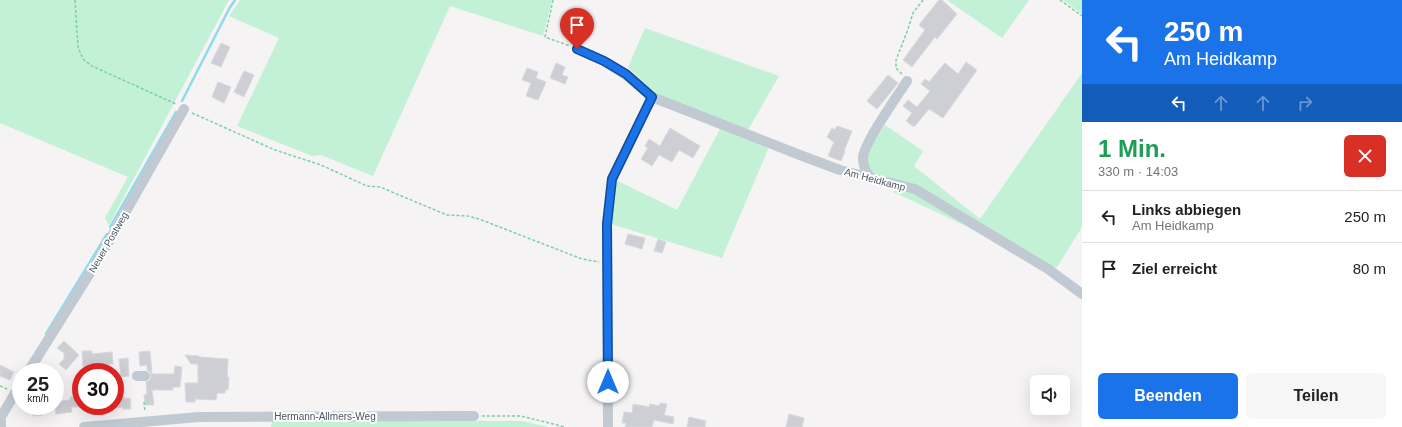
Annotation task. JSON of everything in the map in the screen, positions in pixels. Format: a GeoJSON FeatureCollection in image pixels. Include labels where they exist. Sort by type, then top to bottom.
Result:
{"type":"FeatureCollection","features":[{"type":"Feature","properties":{"kind":"street","name":"Am Heidkamp"},"geometry":{"type":"LineString","coordinates":[[577,49],[604,61],[626,74],[652,97],[840,170],[915,189],[1048,269],[1082,294]]}},
{"type":"Feature","properties":{"kind":"street"},"geometry":{"type":"LineString","coordinates":[[870,178],[864,168],[863,157],[870,139],[907,81]]}},
{"type":"Feature","properties":{"kind":"street"},"geometry":{"type":"LineString","coordinates":[[608,427],[607,224],[612,179],[652,97]]}},
{"type":"Feature","properties":{"kind":"street","name":"Neuer Postweg"},"geometry":{"type":"LineString","coordinates":[[34,363],[100,257],[184,109]]}},
{"type":"Feature","properties":{"kind":"street"},"geometry":{"type":"LineString","coordinates":[[1,427],[1,417],[12,398]]}},
{"type":"Feature","properties":{"kind":"street","name":"Hermann-Allmers-Weg"},"geometry":{"type":"LineString","coordinates":[[84,427],[199,417],[223,422],[474,416]]}},
{"type":"Feature","properties":{"kind":"path"},"geometry":{"type":"LineString","coordinates":[[75,0],[78,47],[83,59],[92,66],[172,101],[184,109],[274,150],[321,165],[367,186],[380,187],[447,214],[468,216],[479,219],[582,259],[596,262],[607,262]]}},
{"type":"Feature","properties":{"kind":"path"},"geometry":{"type":"LineString","coordinates":[[553,0],[545,37],[577,49]]}},
{"type":"Feature","properties":{"kind":"path"},"geometry":{"type":"LineString","coordinates":[[907,81],[896,68],[896,60],[913,13],[923,0]]}},
{"type":"Feature","properties":{"kind":"path"},"geometry":{"type":"LineString","coordinates":[[1060,0],[1082,16]]}},
{"type":"Feature","properties":{"kind":"path"},"geometry":{"type":"LineString","coordinates":[[144,402],[145,422]]}},
{"type":"Feature","properties":{"kind":"path"},"geometry":{"type":"LineString","coordinates":[[474,416],[521,416],[565,427]]}},
{"type":"Feature","properties":{"kind":"green space"},"geometry":{"type":"Polygon","coordinates":[[[0,0],[229,0],[109,225],[105,218],[128,177],[0,123],[0,0]]]}},
{"type":"Feature","properties":{"kind":"green space"},"geometry":{"type":"Polygon","coordinates":[[[240,0],[552,0],[543,36],[450,6],[373,176],[321,155],[312,156],[237,126],[279,38],[229,16],[240,0]]]}},
{"type":"Feature","properties":{"kind":"green space"},"geometry":{"type":"Polygon","coordinates":[[[947,0],[1029,0],[1002,38],[947,0]]]}},
{"type":"Feature","properties":{"kind":"green space"},"geometry":{"type":"Polygon","coordinates":[[[1063,0],[1082,0],[1082,14],[1063,0]]]}},
{"type":"Feature","properties":{"kind":"green space"},"geometry":{"type":"Polygon","coordinates":[[[645,28],[779,76],[748,130],[653,92],[628,67],[645,28]]]}},
{"type":"Feature","properties":{"kind":"green space"},"geometry":{"type":"Polygon","coordinates":[[[1082,73],[1082,227],[1057,267],[1046,272],[964,225],[893,192],[901,183],[874,176],[870,169],[867,153],[885,125],[923,151],[914,166],[980,219],[1082,73]]]}},
{"type":"Feature","properties":{"kind":"green space"},"geometry":{"type":"Polygon","coordinates":[[[721,127],[769,147],[722,258],[611,224],[616,180],[677,210],[721,127]]]}},
{"type":"Feature","properties":{"kind":"green space"},"geometry":{"type":"Polygon","coordinates":[[[272,421],[522,421],[548,427],[271,427],[272,421]]]}},
{"type":"Feature","properties":{"kind":"building"},"geometry":{"type":"Polygon","coordinates":[[[939,0],[942,0],[957,14],[937,39],[935,37],[912,67],[903,60],[925,30],[919,25],[939,0]]]}},
{"type":"Feature","properties":{"kind":"building"},"geometry":{"type":"Polygon","coordinates":[[[221,43],[230,47],[221,67],[211,63],[221,43]]]}},
{"type":"Feature","properties":{"kind":"building"},"geometry":{"type":"Polygon","coordinates":[[[966,62],[977,70],[943,118],[929,109],[914,127],[906,121],[912,113],[903,106],[908,100],[917,107],[930,91],[921,84],[925,79],[929,82],[945,63],[958,74],[966,62]]]}},
{"type":"Feature","properties":{"kind":"building"},"geometry":{"type":"Polygon","coordinates":[[[556,63],[565,67],[562,75],[568,77],[565,84],[550,78],[556,63]]]}},
{"type":"Feature","properties":{"kind":"building"},"geometry":{"type":"Polygon","coordinates":[[[527,68],[538,72],[536,78],[546,82],[538,100],[526,96],[531,83],[522,80],[527,68]]]}},
{"type":"Feature","properties":{"kind":"building"},"geometry":{"type":"Polygon","coordinates":[[[244,71],[254,75],[244,97],[234,92],[244,71]]]}},
{"type":"Feature","properties":{"kind":"building"},"geometry":{"type":"Polygon","coordinates":[[[888,75],[898,83],[877,109],[867,101],[888,75]]]}},
{"type":"Feature","properties":{"kind":"building"},"geometry":{"type":"Polygon","coordinates":[[[218,82],[231,87],[224,103],[212,97],[218,82]]]}},
{"type":"Feature","properties":{"kind":"building"},"geometry":{"type":"Polygon","coordinates":[[[837,126],[852,131],[841,161],[828,156],[834,142],[827,137],[832,128],[835,130],[837,126]]]}},
{"type":"Feature","properties":{"kind":"building"},"geometry":{"type":"Polygon","coordinates":[[[670,128],[700,146],[693,158],[679,150],[672,162],[659,155],[652,166],[641,159],[648,148],[645,146],[649,139],[660,146],[670,128]]]}},
{"type":"Feature","properties":{"kind":"building"},"geometry":{"type":"Polygon","coordinates":[[[628,234],[645,238],[642,249],[625,244],[628,234]]]}},
{"type":"Feature","properties":{"kind":"building"},"geometry":{"type":"Polygon","coordinates":[[[658,239],[666,242],[662,253],[654,251],[658,239]]]}},
{"type":"Feature","properties":{"kind":"building"},"geometry":{"type":"Polygon","coordinates":[[[64,341],[79,355],[66,370],[64,368],[64,363],[60,363],[64,359],[64,353],[57,348],[64,341]]]}},
{"type":"Feature","properties":{"kind":"building"},"geometry":{"type":"Polygon","coordinates":[[[82,351],[92,351],[92,354],[112,352],[113,363],[83,363],[82,351]]]}},
{"type":"Feature","properties":{"kind":"building"},"geometry":{"type":"Polygon","coordinates":[[[150,351],[152,374],[174,374],[175,366],[182,367],[180,387],[173,387],[173,390],[152,390],[154,405],[145,405],[144,395],[147,394],[146,382],[150,380],[151,376],[150,372],[147,370],[147,365],[140,366],[139,352],[150,351]]]}},
{"type":"Feature","properties":{"kind":"building"},"geometry":{"type":"Polygon","coordinates":[[[185,355],[228,359],[228,390],[226,389],[225,393],[217,393],[216,400],[195,399],[195,402],[186,402],[185,383],[198,383],[198,364],[191,364],[185,355]]]}},
{"type":"Feature","properties":{"kind":"building"},"geometry":{"type":"Polygon","coordinates":[[[128,358],[129,376],[124,377],[124,363],[119,363],[119,359],[128,358]]]}},
{"type":"Feature","properties":{"kind":"building"},"geometry":{"type":"Polygon","coordinates":[[[0,365],[12,371],[10,380],[0,376],[0,365]]]}},
{"type":"Feature","properties":{"kind":"building"},"geometry":{"type":"Polygon","coordinates":[[[70,397],[72,397],[72,412],[64,413],[64,401],[70,400],[70,397]]]}},
{"type":"Feature","properties":{"kind":"building"},"geometry":{"type":"Polygon","coordinates":[[[130,398],[131,409],[124,409],[124,399],[130,398]]]}},
{"type":"Feature","properties":{"kind":"building"},"geometry":{"type":"Polygon","coordinates":[[[660,403],[667,404],[664,415],[674,417],[673,424],[654,420],[652,427],[625,427],[626,423],[622,423],[624,412],[632,413],[633,404],[649,407],[650,404],[659,406],[660,403]]]}},
{"type":"Feature","properties":{"kind":"building"},"geometry":{"type":"Polygon","coordinates":[[[789,414],[804,418],[802,427],[786,427],[789,414]]]}},
{"type":"Feature","properties":{"kind":"building"},"geometry":{"type":"Polygon","coordinates":[[[689,417],[706,421],[705,427],[687,427],[689,417]]]}},
{"type":"Feature","properties":{"kind":"waterway"},"geometry":{"type":"LineString","coordinates":[[182,101],[235,0]]}},
{"type":"Feature","properties":{"kind":"waterway"},"geometry":{"type":"LineString","coordinates":[[110,227],[176,112]]}},
{"type":"Feature","properties":{"kind":"waterway"},"geometry":{"type":"LineString","coordinates":[[46,334],[107,234]]}},
{"type":"Feature","properties":{"kind":"route"},"geometry":{"type":"LineString","coordinates":[[577,49],[604,61],[626,74],[652,97],[612,179],[610,190],[607,224],[608,382]]}}]}
